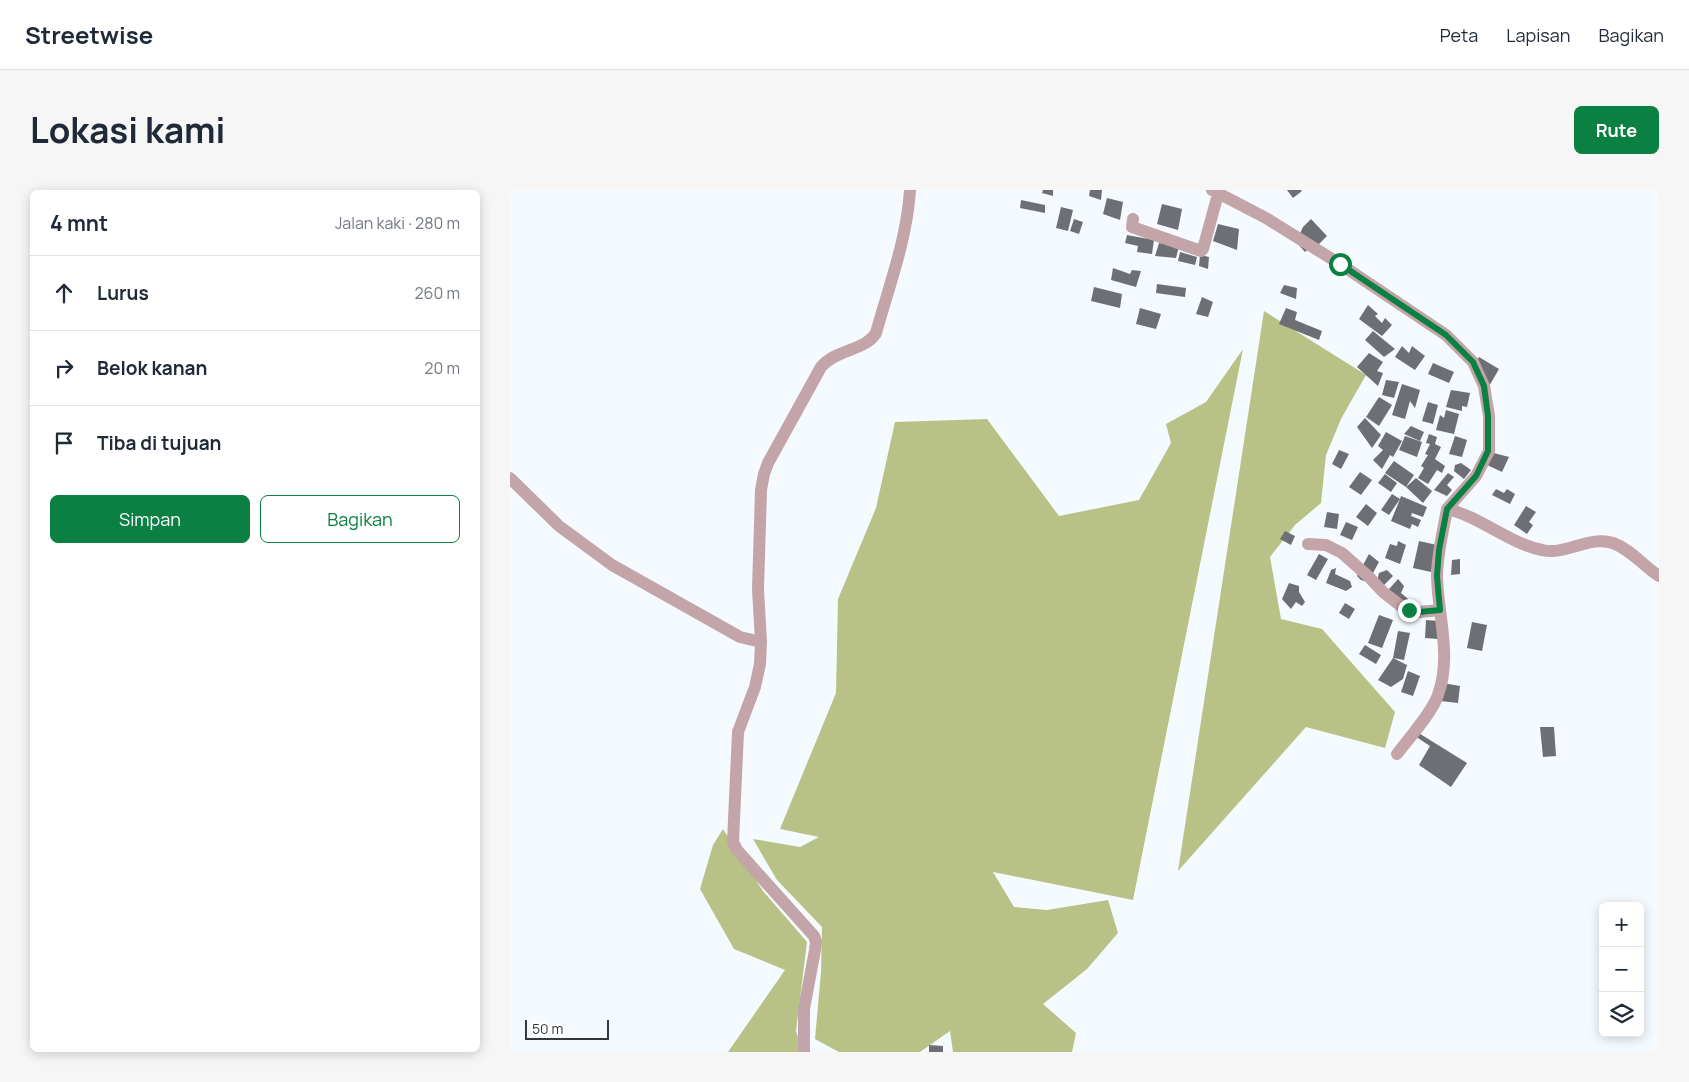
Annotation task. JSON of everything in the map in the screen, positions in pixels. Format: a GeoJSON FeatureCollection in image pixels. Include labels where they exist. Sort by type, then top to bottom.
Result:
{"type":"FeatureCollection","features":[{"type":"Feature","properties":{"kind":"street"},"geometry":{"type":"LineString","coordinates":[[804,1052],[804,1009],[815,950],[816,942],[814,936],[737,850],[733,842],[738,732],[758,680],[760,664],[761,642],[758,589],[761,490],[768,463],[820,367],[833,356],[867,342],[876,333],[905,230],[910,190]]}},
{"type":"Feature","properties":{"kind":"street"},"geometry":{"type":"LineString","coordinates":[[1132,219],[1132,227],[1200,251],[1203,249],[1215,192],[1266,218],[1340,264],[1446,335],[1473,362],[1484,386],[1488,416],[1488,451],[1476,476],[1447,509],[1439,550],[1437,576],[1440,610],[1443,620],[1444,649],[1438,694],[1433,705],[1397,754]]}},
{"type":"Feature","properties":{"kind":"street"},"geometry":{"type":"LineString","coordinates":[[510,478],[559,526],[612,565],[740,637],[761,642]]}},
{"type":"Feature","properties":{"kind":"street"},"geometry":{"type":"LineString","coordinates":[[1447,509],[1461,513],[1521,544],[1544,551],[1566,550],[1594,541],[1603,540],[1614,543],[1628,550],[1659,576]]}},
{"type":"Feature","properties":{"kind":"street"},"geometry":{"type":"LineString","coordinates":[[1308,544],[1326,545],[1342,553],[1370,577],[1383,592],[1405,609],[1419,612],[1440,610]]}},
{"type":"Feature","properties":{"kind":"green space"},"geometry":{"type":"Polygon","coordinates":[[[1264,311],[1366,375],[1341,419],[1326,455],[1321,503],[1295,525],[1270,557],[1281,619],[1322,629],[1395,712],[1385,748],[1306,727],[1178,871],[1264,311]]]}},
{"type":"Feature","properties":{"kind":"green space"},"geometry":{"type":"Polygon","coordinates":[[[1243,349],[1133,900],[993,872],[1014,907],[1047,910],[1108,900],[1118,933],[1087,969],[1043,1004],[1076,1033],[1072,1052],[953,1052],[950,1031],[920,1052],[839,1052],[815,1039],[821,972],[822,927],[777,880],[753,839],[800,847],[819,837],[780,829],[836,693],[838,599],[876,508],[895,422],[987,419],[1059,516],[1139,500],[1171,443],[1166,424],[1206,402],[1243,349]]]}},
{"type":"Feature","properties":{"kind":"green space"},"geometry":{"type":"Polygon","coordinates":[[[723,829],[763,891],[807,942],[796,1031],[803,1052],[728,1052],[785,970],[734,949],[700,889],[713,845],[723,829]]]}},
{"type":"Feature","properties":{"kind":"building"},"geometry":{"type":"Polygon","coordinates":[[[1043,190],[1053,190],[1053,196],[1042,193],[1043,190]]]}},
{"type":"Feature","properties":{"kind":"building"},"geometry":{"type":"Polygon","coordinates":[[[1090,190],[1102,190],[1101,200],[1089,196],[1090,190]]]}},
{"type":"Feature","properties":{"kind":"building"},"geometry":{"type":"Polygon","coordinates":[[[1287,190],[1301,190],[1302,191],[1293,198],[1287,190]]]}},
{"type":"Feature","properties":{"kind":"building"},"geometry":{"type":"Polygon","coordinates":[[[1107,198],[1123,202],[1120,220],[1103,214],[1107,198]]]}},
{"type":"Feature","properties":{"kind":"building"},"geometry":{"type":"Polygon","coordinates":[[[1021,200],[1045,205],[1045,213],[1020,208],[1021,200]]]}},
{"type":"Feature","properties":{"kind":"building"},"geometry":{"type":"Polygon","coordinates":[[[1162,204],[1182,209],[1178,230],[1157,224],[1162,204]]]}},
{"type":"Feature","properties":{"kind":"building"},"geometry":{"type":"Polygon","coordinates":[[[1061,207],[1073,210],[1068,231],[1056,228],[1061,207]]]}},
{"type":"Feature","properties":{"kind":"building"},"geometry":{"type":"Polygon","coordinates":[[[1074,219],[1083,222],[1079,234],[1070,231],[1074,219]]]}},
{"type":"Feature","properties":{"kind":"building"},"geometry":{"type":"Polygon","coordinates":[[[1311,219],[1327,236],[1314,249],[1311,246],[1305,252],[1296,242],[1303,227],[1311,219]]]}},
{"type":"Feature","properties":{"kind":"building"},"geometry":{"type":"Polygon","coordinates":[[[1218,224],[1239,229],[1237,250],[1213,241],[1218,224]]]}},
{"type":"Feature","properties":{"kind":"building"},"geometry":{"type":"Polygon","coordinates":[[[1127,235],[1154,240],[1152,254],[1137,252],[1138,246],[1125,243],[1127,235]]]}},
{"type":"Feature","properties":{"kind":"building"},"geometry":{"type":"Polygon","coordinates":[[[1159,243],[1179,246],[1176,258],[1155,256],[1159,243]]]}},
{"type":"Feature","properties":{"kind":"building"},"geometry":{"type":"Polygon","coordinates":[[[1180,252],[1197,257],[1195,265],[1178,261],[1180,252]]]}},
{"type":"Feature","properties":{"kind":"building"},"geometry":{"type":"Polygon","coordinates":[[[1200,255],[1209,257],[1208,269],[1199,266],[1200,255]]]}},
{"type":"Feature","properties":{"kind":"building"},"geometry":{"type":"Polygon","coordinates":[[[1113,268],[1130,274],[1132,270],[1141,271],[1136,287],[1111,280],[1113,268]]]}},
{"type":"Feature","properties":{"kind":"building"},"geometry":{"type":"Polygon","coordinates":[[[1157,284],[1186,288],[1185,297],[1156,293],[1157,284]]]}},
{"type":"Feature","properties":{"kind":"building"},"geometry":{"type":"Polygon","coordinates":[[[1284,285],[1297,288],[1296,299],[1280,293],[1284,285]]]}},
{"type":"Feature","properties":{"kind":"building"},"geometry":{"type":"Polygon","coordinates":[[[1094,287],[1122,294],[1120,308],[1091,301],[1094,287]]]}},
{"type":"Feature","properties":{"kind":"building"},"geometry":{"type":"Polygon","coordinates":[[[1202,297],[1213,302],[1208,317],[1196,314],[1202,297]]]}},
{"type":"Feature","properties":{"kind":"building"},"geometry":{"type":"Polygon","coordinates":[[[1368,305],[1378,314],[1375,316],[1382,323],[1385,318],[1392,325],[1382,336],[1359,319],[1368,305]]]}},
{"type":"Feature","properties":{"kind":"building"},"geometry":{"type":"Polygon","coordinates":[[[1140,308],[1161,314],[1156,329],[1136,324],[1140,308]]]}},
{"type":"Feature","properties":{"kind":"building"},"geometry":{"type":"Polygon","coordinates":[[[1286,308],[1297,312],[1295,320],[1322,331],[1319,340],[1279,324],[1286,308]]]}},
{"type":"Feature","properties":{"kind":"building"},"geometry":{"type":"Polygon","coordinates":[[[1373,331],[1395,349],[1384,357],[1365,340],[1373,331]]]}},
{"type":"Feature","properties":{"kind":"building"},"geometry":{"type":"Polygon","coordinates":[[[1402,346],[1409,353],[1412,346],[1425,356],[1415,370],[1395,357],[1402,346]]]}},
{"type":"Feature","properties":{"kind":"building"},"geometry":{"type":"Polygon","coordinates":[[[1369,353],[1383,362],[1377,371],[1383,373],[1378,386],[1357,367],[1369,353]]]}},
{"type":"Feature","properties":{"kind":"building"},"geometry":{"type":"Polygon","coordinates":[[[1479,357],[1499,369],[1488,388],[1472,369],[1479,357]]]}},
{"type":"Feature","properties":{"kind":"building"},"geometry":{"type":"Polygon","coordinates":[[[1433,363],[1454,372],[1449,383],[1428,374],[1433,363]]]}},
{"type":"Feature","properties":{"kind":"building"},"geometry":{"type":"Polygon","coordinates":[[[1386,380],[1399,382],[1394,398],[1382,395],[1386,380]]]}},
{"type":"Feature","properties":{"kind":"building"},"geometry":{"type":"Polygon","coordinates":[[[1402,384],[1420,390],[1415,408],[1410,401],[1405,419],[1392,415],[1402,384]]]}},
{"type":"Feature","properties":{"kind":"building"},"geometry":{"type":"Polygon","coordinates":[[[1451,390],[1470,393],[1467,407],[1462,406],[1462,411],[1446,407],[1451,390]]]}},
{"type":"Feature","properties":{"kind":"building"},"geometry":{"type":"Polygon","coordinates":[[[1379,397],[1392,405],[1379,426],[1366,417],[1379,397]]]}},
{"type":"Feature","properties":{"kind":"building"},"geometry":{"type":"Polygon","coordinates":[[[1428,402],[1438,405],[1433,424],[1422,421],[1428,402]]]}},
{"type":"Feature","properties":{"kind":"building"},"geometry":{"type":"Polygon","coordinates":[[[1446,410],[1459,414],[1454,434],[1436,430],[1440,415],[1444,418],[1446,410]]]}},
{"type":"Feature","properties":{"kind":"building"},"geometry":{"type":"Polygon","coordinates":[[[1365,418],[1381,435],[1372,448],[1357,427],[1365,418]]]}},
{"type":"Feature","properties":{"kind":"building"},"geometry":{"type":"Polygon","coordinates":[[[1411,426],[1424,432],[1420,441],[1404,434],[1411,426]]]}},
{"type":"Feature","properties":{"kind":"building"},"geometry":{"type":"Polygon","coordinates":[[[1386,432],[1402,441],[1393,457],[1390,455],[1382,469],[1373,460],[1383,450],[1378,446],[1386,432]]]}},
{"type":"Feature","properties":{"kind":"building"},"geometry":{"type":"Polygon","coordinates":[[[1429,434],[1437,437],[1435,444],[1441,447],[1435,459],[1445,466],[1442,473],[1437,470],[1428,484],[1418,478],[1424,468],[1421,466],[1428,455],[1425,454],[1430,444],[1426,443],[1429,434]]]}},
{"type":"Feature","properties":{"kind":"building"},"geometry":{"type":"Polygon","coordinates":[[[1405,436],[1422,442],[1417,457],[1399,450],[1405,436]]]}},
{"type":"Feature","properties":{"kind":"building"},"geometry":{"type":"Polygon","coordinates":[[[1455,436],[1467,440],[1462,457],[1449,454],[1455,436]]]}},
{"type":"Feature","properties":{"kind":"building"},"geometry":{"type":"Polygon","coordinates":[[[1339,450],[1349,454],[1341,469],[1332,464],[1339,450]]]}},
{"type":"Feature","properties":{"kind":"building"},"geometry":{"type":"Polygon","coordinates":[[[1490,452],[1509,457],[1502,472],[1485,464],[1490,452]]]}},
{"type":"Feature","properties":{"kind":"building"},"geometry":{"type":"Polygon","coordinates":[[[1394,461],[1414,475],[1406,487],[1385,473],[1394,461]]]}},
{"type":"Feature","properties":{"kind":"building"},"geometry":{"type":"Polygon","coordinates":[[[1461,463],[1471,470],[1464,479],[1454,471],[1455,465],[1461,463]]]}},
{"type":"Feature","properties":{"kind":"building"},"geometry":{"type":"Polygon","coordinates":[[[1360,472],[1372,480],[1361,495],[1349,487],[1360,472]]]}},
{"type":"Feature","properties":{"kind":"building"},"geometry":{"type":"Polygon","coordinates":[[[1448,473],[1454,477],[1447,485],[1452,490],[1447,496],[1434,490],[1448,473]]]}},
{"type":"Feature","properties":{"kind":"building"},"geometry":{"type":"Polygon","coordinates":[[[1385,474],[1397,483],[1391,492],[1378,483],[1385,474]]]}},
{"type":"Feature","properties":{"kind":"building"},"geometry":{"type":"Polygon","coordinates":[[[1416,478],[1432,491],[1423,503],[1406,487],[1416,478]]]}},
{"type":"Feature","properties":{"kind":"building"},"geometry":{"type":"Polygon","coordinates":[[[1496,489],[1504,493],[1507,489],[1515,494],[1510,504],[1492,495],[1496,489]]]}},
{"type":"Feature","properties":{"kind":"building"},"geometry":{"type":"Polygon","coordinates":[[[1392,494],[1400,499],[1389,515],[1381,510],[1392,494]]]}},
{"type":"Feature","properties":{"kind":"building"},"geometry":{"type":"Polygon","coordinates":[[[1401,496],[1427,507],[1423,517],[1412,513],[1411,516],[1421,520],[1418,527],[1412,524],[1410,529],[1391,521],[1401,496]]]}},
{"type":"Feature","properties":{"kind":"building"},"geometry":{"type":"Polygon","coordinates":[[[1366,504],[1377,513],[1368,526],[1356,517],[1366,504]]]}},
{"type":"Feature","properties":{"kind":"building"},"geometry":{"type":"Polygon","coordinates":[[[1526,506],[1536,512],[1529,522],[1533,525],[1527,534],[1514,525],[1526,506]]]}},
{"type":"Feature","properties":{"kind":"building"},"geometry":{"type":"Polygon","coordinates":[[[1327,512],[1339,514],[1337,529],[1324,527],[1327,512]]]}},
{"type":"Feature","properties":{"kind":"building"},"geometry":{"type":"Polygon","coordinates":[[[1346,522],[1358,527],[1352,540],[1340,535],[1346,522]]]}},
{"type":"Feature","properties":{"kind":"building"},"geometry":{"type":"Polygon","coordinates":[[[1285,531],[1295,536],[1291,545],[1280,539],[1285,531]]]}},
{"type":"Feature","properties":{"kind":"building"},"geometry":{"type":"Polygon","coordinates":[[[1398,541],[1406,545],[1400,564],[1385,558],[1390,544],[1397,546],[1398,541]]]}},
{"type":"Feature","properties":{"kind":"building"},"geometry":{"type":"Polygon","coordinates":[[[1419,541],[1437,545],[1431,572],[1413,568],[1419,541]]]}},
{"type":"Feature","properties":{"kind":"building"},"geometry":{"type":"Polygon","coordinates":[[[1319,554],[1328,559],[1316,580],[1307,575],[1319,554]]]}},
{"type":"Feature","properties":{"kind":"building"},"geometry":{"type":"Polygon","coordinates":[[[1369,554],[1379,562],[1368,582],[1361,580],[1357,576],[1369,554]]]}},
{"type":"Feature","properties":{"kind":"building"},"geometry":{"type":"Polygon","coordinates":[[[1460,559],[1460,574],[1451,575],[1452,560],[1460,559]]]}},
{"type":"Feature","properties":{"kind":"building"},"geometry":{"type":"Polygon","coordinates":[[[1336,568],[1335,574],[1350,581],[1352,587],[1346,591],[1326,583],[1331,570],[1336,568]]]}},
{"type":"Feature","properties":{"kind":"building"},"geometry":{"type":"Polygon","coordinates":[[[1387,570],[1393,576],[1383,586],[1377,581],[1379,573],[1387,570]]]}},
{"type":"Feature","properties":{"kind":"building"},"geometry":{"type":"Polygon","coordinates":[[[1398,579],[1404,586],[1401,593],[1413,603],[1403,615],[1382,597],[1398,579]]]}},
{"type":"Feature","properties":{"kind":"building"},"geometry":{"type":"Polygon","coordinates":[[[1289,583],[1299,586],[1299,592],[1305,602],[1302,606],[1296,602],[1291,609],[1282,599],[1289,583]]]}},
{"type":"Feature","properties":{"kind":"building"},"geometry":{"type":"Polygon","coordinates":[[[1345,603],[1355,609],[1349,619],[1339,613],[1345,603]]]}},
{"type":"Feature","properties":{"kind":"building"},"geometry":{"type":"Polygon","coordinates":[[[1379,615],[1393,620],[1382,648],[1368,643],[1379,615]]]}},
{"type":"Feature","properties":{"kind":"building"},"geometry":{"type":"Polygon","coordinates":[[[1426,620],[1439,621],[1438,639],[1425,638],[1426,620]]]}},
{"type":"Feature","properties":{"kind":"building"},"geometry":{"type":"Polygon","coordinates":[[[1472,622],[1487,625],[1482,651],[1467,648],[1472,622]]]}},
{"type":"Feature","properties":{"kind":"building"},"geometry":{"type":"Polygon","coordinates":[[[1398,631],[1410,633],[1404,660],[1393,658],[1398,631]]]}},
{"type":"Feature","properties":{"kind":"building"},"geometry":{"type":"Polygon","coordinates":[[[1365,645],[1381,655],[1376,664],[1359,654],[1365,645]]]}},
{"type":"Feature","properties":{"kind":"building"},"geometry":{"type":"Polygon","coordinates":[[[1393,658],[1407,665],[1403,679],[1391,687],[1378,680],[1393,658]]]}},
{"type":"Feature","properties":{"kind":"building"},"geometry":{"type":"Polygon","coordinates":[[[1408,671],[1420,676],[1413,696],[1401,692],[1408,671]]]}},
{"type":"Feature","properties":{"kind":"building"},"geometry":{"type":"Polygon","coordinates":[[[1443,683],[1460,686],[1458,703],[1440,701],[1443,683]]]}},
{"type":"Feature","properties":{"kind":"building"},"geometry":{"type":"Polygon","coordinates":[[[1540,727],[1554,727],[1556,756],[1543,757],[1540,727]]]}},
{"type":"Feature","properties":{"kind":"building"},"geometry":{"type":"Polygon","coordinates":[[[1417,732],[1467,763],[1451,787],[1419,765],[1430,746],[1415,736],[1417,732]]]}},
{"type":"Feature","properties":{"kind":"building"},"geometry":{"type":"Polygon","coordinates":[[[929,1045],[943,1046],[943,1052],[929,1052],[929,1045]]]}},
{"type":"Feature","properties":{"kind":"route"},"geometry":{"type":"LineString","coordinates":[[1340,264],[1446,335],[1473,362],[1484,386],[1488,416],[1488,451],[1486,459],[1476,476],[1447,509],[1439,550],[1437,576],[1440,610],[1419,612],[1409,610]]}}]}
